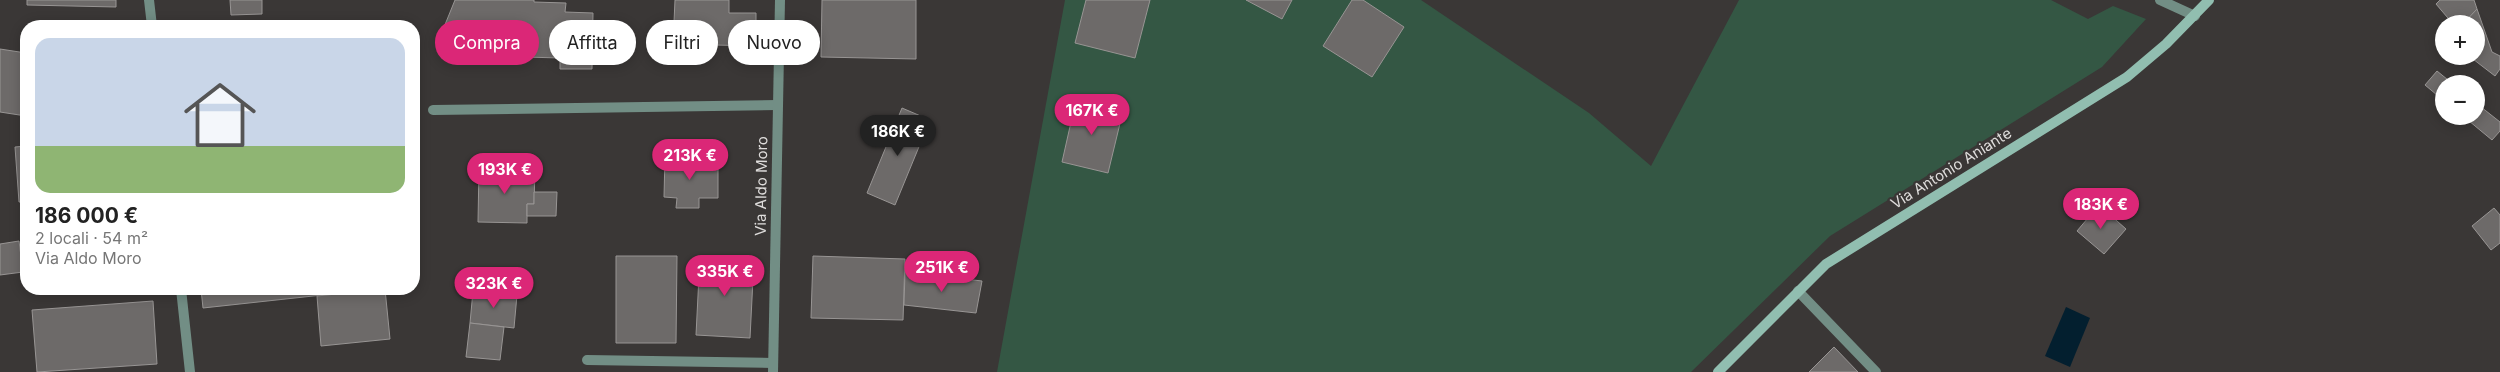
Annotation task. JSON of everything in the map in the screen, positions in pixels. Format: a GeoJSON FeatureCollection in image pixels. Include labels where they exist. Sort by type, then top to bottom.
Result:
{"type":"FeatureCollection","features":[{"type":"Feature","properties":{"kind":"street"},"geometry":{"type":"LineString","coordinates":[[149,0],[151,20]]}},
{"type":"Feature","properties":{"kind":"street","name":"Via Aldo Moro"},"geometry":{"type":"LineString","coordinates":[[773,368],[780,0]]}},
{"type":"Feature","properties":{"kind":"street"},"geometry":{"type":"LineString","coordinates":[[2160,0],[2196,16]]}},
{"type":"Feature","properties":{"kind":"street","name":"Via Antonio Aniante"},"geometry":{"type":"LineString","coordinates":[[1718,372],[1826,264],[2127,76],[2166,44],[2196,16],[2209,0]]}},
{"type":"Feature","properties":{"kind":"street"},"geometry":{"type":"LineString","coordinates":[[433,110],[777,104]]}},
{"type":"Feature","properties":{"kind":"street"},"geometry":{"type":"LineString","coordinates":[[1798,292],[1876,372]]}},
{"type":"Feature","properties":{"kind":"street"},"geometry":{"type":"LineString","coordinates":[[181,295],[190,372]]}},
{"type":"Feature","properties":{"kind":"street"},"geometry":{"type":"LineString","coordinates":[[587,360],[773,368]]}},
{"type":"Feature","properties":{"kind":"green space"},"geometry":{"type":"Polygon","coordinates":[[[1065,0],[1421,0],[1589,113],[1651,166],[1739,0],[2051,0],[2088,19],[2113,6],[2146,19],[2102,67],[1830,236],[1691,372],[997,372],[1065,0]]]}},
{"type":"Feature","properties":{"kind":"water"},"geometry":{"type":"Polygon","coordinates":[[[2066,307],[2090,318],[2070,367],[2045,356],[2066,307]]]}},
{"type":"Feature","properties":{"kind":"building"},"geometry":{"type":"Polygon","coordinates":[[[27,0],[116,0],[116,7],[27,5],[27,0]]]}},
{"type":"Feature","properties":{"kind":"building"},"geometry":{"type":"Polygon","coordinates":[[[230,0],[262,0],[262,14],[231,15],[230,0]]]}},
{"type":"Feature","properties":{"kind":"building"},"geometry":{"type":"Polygon","coordinates":[[[455,0],[534,0],[534,2],[566,3],[565,12],[593,13],[593,20],[549,20],[549,58],[539,57],[539,20],[447,20],[455,0]]]}},
{"type":"Feature","properties":{"kind":"building"},"geometry":{"type":"Polygon","coordinates":[[[675,0],[729,0],[729,13],[756,13],[756,20],[728,20],[728,45],[718,45],[718,20],[674,20],[675,0]]]}},
{"type":"Feature","properties":{"kind":"building"},"geometry":{"type":"Polygon","coordinates":[[[822,0],[916,0],[916,59],[821,57],[822,0]]]}},
{"type":"Feature","properties":{"kind":"building"},"geometry":{"type":"Polygon","coordinates":[[[1086,0],[1150,0],[1135,58],[1075,43],[1086,0]]]}},
{"type":"Feature","properties":{"kind":"building"},"geometry":{"type":"Polygon","coordinates":[[[1246,0],[1292,0],[1282,19],[1246,0]]]}},
{"type":"Feature","properties":{"kind":"building"},"geometry":{"type":"Polygon","coordinates":[[[1352,0],[1363,0],[1404,27],[1372,77],[1323,46],[1352,0]]]}},
{"type":"Feature","properties":{"kind":"building"},"geometry":{"type":"Polygon","coordinates":[[[2440,0],[2474,0],[2477,9],[2471,15],[2445,15],[2436,4],[2440,0]]]}},
{"type":"Feature","properties":{"kind":"building"},"geometry":{"type":"Polygon","coordinates":[[[2477,9],[2479,15],[2471,15],[2477,9]]]}},
{"type":"Feature","properties":{"kind":"building"},"geometry":{"type":"Polygon","coordinates":[[[2485,32],[2492,52],[2500,56],[2500,69],[2495,76],[2481,65],[2485,65],[2485,32]]]}},
{"type":"Feature","properties":{"kind":"building"},"geometry":{"type":"Polygon","coordinates":[[[0,49],[20,52],[20,115],[0,112],[0,49]]]}},
{"type":"Feature","properties":{"kind":"building"},"geometry":{"type":"Polygon","coordinates":[[[560,65],[592,65],[592,69],[560,69],[560,65]]]}},
{"type":"Feature","properties":{"kind":"building"},"geometry":{"type":"Polygon","coordinates":[[[2437,71],[2442,75],[2435,75],[2435,93],[2425,85],[2437,71]]]}},
{"type":"Feature","properties":{"kind":"building"},"geometry":{"type":"Polygon","coordinates":[[[1076,100],[1123,111],[1108,173],[1062,162],[1076,100]]]}},
{"type":"Feature","properties":{"kind":"building"},"geometry":{"type":"Polygon","coordinates":[[[902,108],[930,120],[895,205],[867,193],[902,108]]]}},
{"type":"Feature","properties":{"kind":"building"},"geometry":{"type":"Polygon","coordinates":[[[2485,110],[2500,122],[2500,131],[2492,140],[2474,125],[2485,125],[2485,110]]]}},
{"type":"Feature","properties":{"kind":"building"},"geometry":{"type":"Polygon","coordinates":[[[15,147],[20,147],[20,202],[19,202],[15,147]]]}},
{"type":"Feature","properties":{"kind":"building"},"geometry":{"type":"Polygon","coordinates":[[[665,156],[700,157],[718,169],[718,198],[699,198],[699,208],[676,208],[677,198],[664,197],[665,156]]]}},
{"type":"Feature","properties":{"kind":"building"},"geometry":{"type":"Polygon","coordinates":[[[479,168],[535,169],[534,204],[527,204],[527,223],[478,222],[479,168]]]}},
{"type":"Feature","properties":{"kind":"building"},"geometry":{"type":"Polygon","coordinates":[[[534,192],[557,192],[556,216],[527,216],[527,204],[534,204],[534,192]]]}},
{"type":"Feature","properties":{"kind":"building"},"geometry":{"type":"Polygon","coordinates":[[[2099,205],[2126,229],[2104,254],[2077,231],[2099,205]]]}},
{"type":"Feature","properties":{"kind":"building"},"geometry":{"type":"Polygon","coordinates":[[[2494,208],[2500,215],[2500,243],[2491,250],[2472,226],[2494,208]]]}},
{"type":"Feature","properties":{"kind":"building"},"geometry":{"type":"Polygon","coordinates":[[[19,241],[20,272],[0,275],[0,244],[19,241]]]}},
{"type":"Feature","properties":{"kind":"building"},"geometry":{"type":"Polygon","coordinates":[[[616,256],[677,256],[676,343],[616,343],[616,256]]]}},
{"type":"Feature","properties":{"kind":"building"},"geometry":{"type":"Polygon","coordinates":[[[700,256],[754,259],[750,338],[696,335],[700,256]]]}},
{"type":"Feature","properties":{"kind":"building"},"geometry":{"type":"Polygon","coordinates":[[[813,256],[905,259],[903,320],[811,318],[813,256]]]}},
{"type":"Feature","properties":{"kind":"building"},"geometry":{"type":"Polygon","coordinates":[[[905,272],[982,281],[976,313],[904,305],[905,272]]]}},
{"type":"Feature","properties":{"kind":"building"},"geometry":{"type":"Polygon","coordinates":[[[473,291],[517,295],[514,328],[470,323],[473,291]]]}},
{"type":"Feature","properties":{"kind":"building"},"geometry":{"type":"Polygon","coordinates":[[[202,295],[322,295],[203,308],[202,295]]]}},
{"type":"Feature","properties":{"kind":"building"},"geometry":{"type":"Polygon","coordinates":[[[386,295],[390,339],[321,346],[317,296],[386,295]]]}},
{"type":"Feature","properties":{"kind":"building"},"geometry":{"type":"Polygon","coordinates":[[[153,301],[157,364],[37,372],[32,310],[153,301]]]}},
{"type":"Feature","properties":{"kind":"building"},"geometry":{"type":"Polygon","coordinates":[[[470,323],[504,327],[500,360],[466,357],[470,323]]]}},
{"type":"Feature","properties":{"kind":"building"},"geometry":{"type":"Polygon","coordinates":[[[1834,347],[1858,372],[1809,372],[1834,347]]]}}]}
